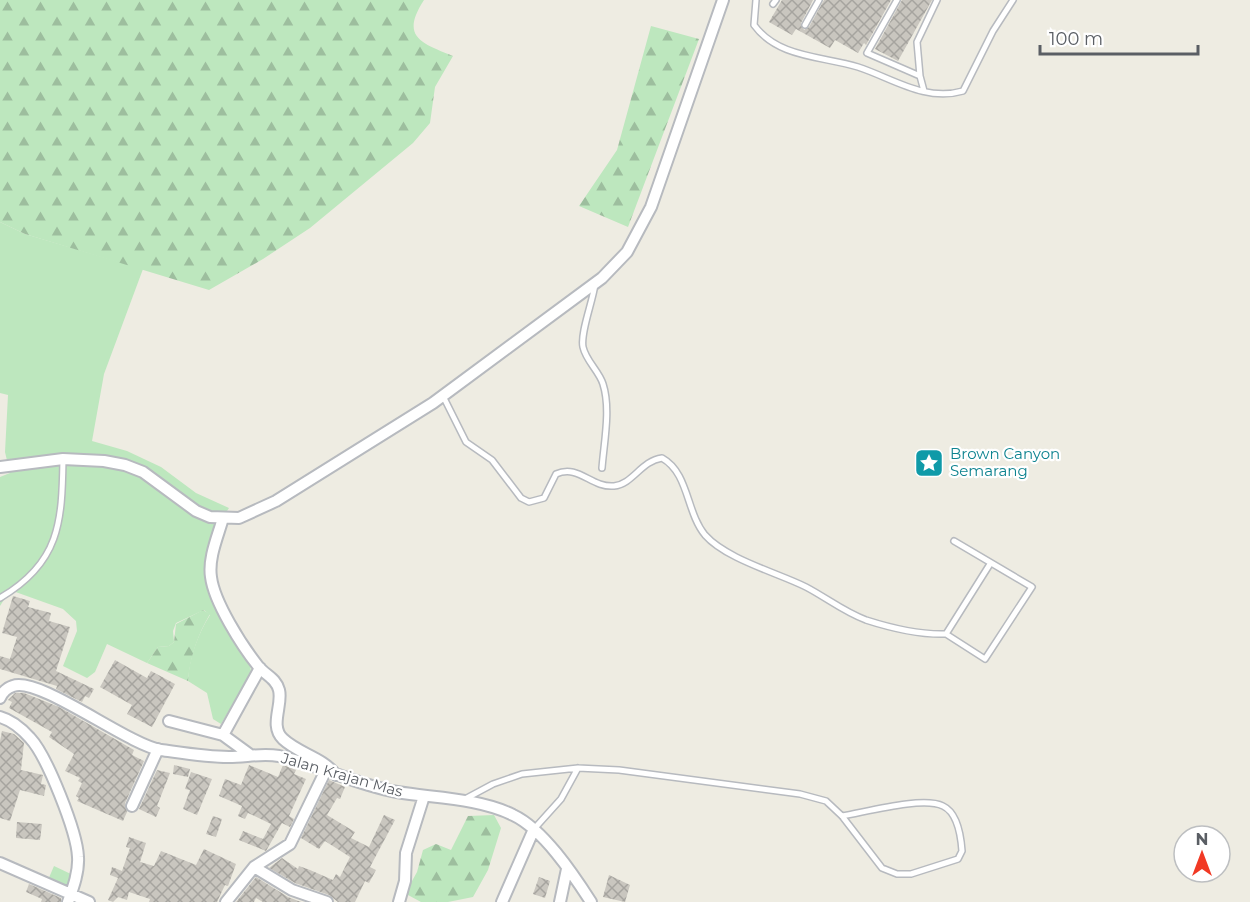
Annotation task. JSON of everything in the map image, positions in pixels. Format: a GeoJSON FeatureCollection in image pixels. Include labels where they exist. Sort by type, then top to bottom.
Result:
{"type":"FeatureCollection","features":[{"type":"Feature","properties":{"kind":"street"},"geometry":{"type":"LineString","coordinates":[[0,466],[63,459],[104,461],[143,472],[196,511],[210,517],[239,518],[276,501],[442,396],[613,269],[627,252],[651,207],[723,0]]}},
{"type":"Feature","properties":{"kind":"street"},"geometry":{"type":"LineString","coordinates":[[223,518],[211,563],[211,578],[238,636],[260,668],[274,678],[279,691],[276,725],[281,738],[326,764],[330,774],[290,844],[254,867],[226,902]]}},
{"type":"Feature","properties":{"kind":"street"},"geometry":{"type":"LineString","coordinates":[[223,735],[260,668]]}},
{"type":"Feature","properties":{"kind":"street","name":"Jalan Krajan Mas"},"geometry":{"type":"LineString","coordinates":[[0,698],[14,685],[26,686],[75,707],[112,729],[158,749],[231,757],[249,754],[279,756],[330,774],[393,791],[512,814],[534,829],[591,902]]}},
{"type":"Feature","properties":{"kind":"street"},"geometry":{"type":"LineString","coordinates":[[0,717],[16,725],[32,739],[74,831],[78,858],[69,898]]}},
{"type":"Feature","properties":{"kind":"street"},"geometry":{"type":"LineString","coordinates":[[169,721],[223,735],[249,754]]}},
{"type":"Feature","properties":{"kind":"street"},"geometry":{"type":"LineString","coordinates":[[132,806],[158,749]]}},
{"type":"Feature","properties":{"kind":"street"},"geometry":{"type":"LineString","coordinates":[[399,902],[405,882],[406,853],[424,796]]}},
{"type":"Feature","properties":{"kind":"street"},"geometry":{"type":"LineString","coordinates":[[502,902],[534,829]]}},
{"type":"Feature","properties":{"kind":"street"},"geometry":{"type":"LineString","coordinates":[[0,863],[69,898],[89,902]]}},
{"type":"Feature","properties":{"kind":"street"},"geometry":{"type":"LineString","coordinates":[[254,867],[271,880],[313,900],[327,902]]}},
{"type":"Feature","properties":{"kind":"street"},"geometry":{"type":"LineString","coordinates":[[560,902],[567,869]]}},
{"type":"Feature","properties":{"kind":"lane"},"geometry":{"type":"LineString","coordinates":[[756,0],[754,25],[761,35],[802,56],[858,67],[903,87],[951,94],[963,91],[993,31],[1013,0]]}},
{"type":"Feature","properties":{"kind":"lane"},"geometry":{"type":"LineString","coordinates":[[805,25],[819,0]]}},
{"type":"Feature","properties":{"kind":"lane"},"geometry":{"type":"LineString","coordinates":[[897,0],[867,53],[920,76]]}},
{"type":"Feature","properties":{"kind":"lane"},"geometry":{"type":"LineString","coordinates":[[924,91],[920,76],[917,42],[921,29],[937,0]]}},
{"type":"Feature","properties":{"kind":"lane"},"geometry":{"type":"LineString","coordinates":[[595,282],[592,305],[583,335],[583,348],[603,384],[606,411],[602,468]]}},
{"type":"Feature","properties":{"kind":"lane"},"geometry":{"type":"LineString","coordinates":[[442,396],[466,442],[492,460],[521,498],[529,502],[544,498],[556,474],[563,471],[572,470],[594,482],[614,486],[622,484],[646,462],[662,458],[671,463],[678,472],[700,528],[720,547],[804,586],[859,617],[904,630],[946,634],[985,659],[1032,587],[954,541]]}},
{"type":"Feature","properties":{"kind":"lane"},"geometry":{"type":"LineString","coordinates":[[0,598],[16,589],[31,576],[41,564],[59,531],[62,510],[63,459]]}},
{"type":"Feature","properties":{"kind":"lane"},"geometry":{"type":"LineString","coordinates":[[946,634],[990,564]]}},
{"type":"Feature","properties":{"kind":"lane"},"geometry":{"type":"LineString","coordinates":[[458,802],[493,784],[522,774],[578,768],[619,770],[800,794],[826,801],[842,816],[882,868],[897,874],[911,874],[958,859],[962,851],[953,816],[945,806],[930,801],[842,816]]}},
{"type":"Feature","properties":{"kind":"lane"},"geometry":{"type":"LineString","coordinates":[[534,829],[561,799],[578,768]]}},
{"type":"Feature","properties":{"kind":"green space"},"geometry":{"type":"Polygon","coordinates":[[[0,0],[424,0],[417,12],[414,31],[423,42],[453,56],[435,87],[430,123],[413,143],[310,228],[263,259],[209,290],[25,234],[0,222],[0,0]]]}},
{"type":"Feature","properties":{"kind":"green space"},"geometry":{"type":"Polygon","coordinates":[[[651,26],[699,39],[628,227],[579,206],[617,150],[651,26]]]}},
{"type":"Feature","properties":{"kind":"green space"},"geometry":{"type":"Polygon","coordinates":[[[0,222],[25,234],[143,269],[104,374],[92,441],[127,451],[161,467],[196,493],[229,508],[211,535],[207,581],[250,662],[251,673],[221,724],[213,719],[207,693],[188,681],[195,646],[210,615],[204,610],[176,623],[173,631],[174,642],[169,646],[158,647],[147,663],[107,644],[95,672],[87,678],[63,666],[77,631],[76,621],[63,609],[10,590],[0,606],[0,477],[10,473],[5,452],[8,395],[0,393],[0,222]]]}},
{"type":"Feature","properties":{"kind":"green space"},"geometry":{"type":"Polygon","coordinates":[[[203,610],[210,614],[195,646],[188,681],[147,663],[158,647],[169,646],[174,642],[176,624],[203,610]]]}},
{"type":"Feature","properties":{"kind":"green space"},"geometry":{"type":"Polygon","coordinates":[[[494,815],[501,828],[488,870],[473,897],[448,902],[421,902],[408,895],[407,890],[417,872],[423,850],[436,844],[451,850],[468,816],[494,815]]]}},
{"type":"Feature","properties":{"kind":"green space"},"geometry":{"type":"Polygon","coordinates":[[[54,866],[73,875],[67,889],[48,880],[54,866]]]}},
{"type":"Feature","properties":{"kind":"building"},"geometry":{"type":"Polygon","coordinates":[[[782,0],[813,0],[801,23],[804,30],[809,27],[824,0],[891,0],[866,45],[864,43],[858,53],[835,40],[830,48],[796,29],[792,35],[769,22],[782,0]]]}},
{"type":"Feature","properties":{"kind":"building"},"geometry":{"type":"Polygon","coordinates":[[[902,0],[932,0],[898,61],[875,49],[902,0]]]}},
{"type":"Feature","properties":{"kind":"building"},"geometry":{"type":"Polygon","coordinates":[[[13,596],[30,601],[28,607],[51,613],[49,621],[70,627],[56,671],[94,689],[89,698],[85,696],[82,702],[56,689],[57,686],[0,669],[0,656],[10,659],[17,637],[2,633],[13,596]]]}},
{"type":"Feature","properties":{"kind":"building"},"geometry":{"type":"Polygon","coordinates":[[[115,660],[147,678],[151,671],[175,684],[152,727],[127,714],[132,705],[100,687],[115,660]]]}},
{"type":"Feature","properties":{"kind":"building"},"geometry":{"type":"Polygon","coordinates":[[[15,693],[24,693],[59,707],[134,750],[132,755],[144,761],[125,803],[127,812],[123,821],[77,801],[79,798],[76,796],[82,783],[78,781],[80,778],[65,771],[74,754],[49,737],[52,732],[9,708],[12,702],[8,700],[15,693]]]}},
{"type":"Feature","properties":{"kind":"building"},"geometry":{"type":"Polygon","coordinates":[[[2,731],[14,734],[24,743],[21,770],[43,775],[41,784],[46,785],[44,796],[20,790],[10,821],[0,818],[2,731]]]}},
{"type":"Feature","properties":{"kind":"building"},"geometry":{"type":"Polygon","coordinates":[[[174,765],[190,769],[188,777],[173,774],[174,765]]]}},
{"type":"Feature","properties":{"kind":"building"},"geometry":{"type":"Polygon","coordinates":[[[249,765],[278,777],[283,765],[296,770],[294,774],[306,779],[289,816],[294,819],[290,827],[282,823],[266,851],[239,840],[243,831],[263,839],[271,824],[248,813],[245,819],[238,816],[242,806],[219,796],[225,779],[241,785],[249,765]]]}},
{"type":"Feature","properties":{"kind":"building"},"geometry":{"type":"Polygon","coordinates":[[[157,770],[170,773],[157,806],[160,808],[156,817],[139,809],[157,770]]]}},
{"type":"Feature","properties":{"kind":"building"},"geometry":{"type":"Polygon","coordinates":[[[191,772],[212,779],[197,815],[183,809],[190,790],[185,789],[191,772]]]}},
{"type":"Feature","properties":{"kind":"building"},"geometry":{"type":"Polygon","coordinates":[[[329,780],[345,787],[340,799],[337,798],[327,815],[355,832],[351,838],[369,847],[384,815],[395,820],[370,867],[376,870],[369,883],[365,881],[355,902],[338,902],[329,895],[295,883],[269,868],[282,858],[298,869],[299,866],[333,880],[336,874],[340,877],[350,857],[325,841],[319,849],[301,838],[329,780]]]}},
{"type":"Feature","properties":{"kind":"building"},"geometry":{"type":"Polygon","coordinates":[[[213,816],[222,819],[216,837],[206,834],[213,816]]]}},
{"type":"Feature","properties":{"kind":"building"},"geometry":{"type":"Polygon","coordinates":[[[17,822],[42,824],[40,840],[16,838],[17,822]]]}},
{"type":"Feature","properties":{"kind":"building"},"geometry":{"type":"Polygon","coordinates":[[[129,837],[146,843],[140,862],[154,866],[161,851],[196,865],[204,849],[236,864],[228,886],[225,885],[217,902],[149,902],[150,899],[129,892],[127,900],[118,897],[113,902],[108,900],[118,878],[110,875],[112,867],[122,871],[130,848],[126,847],[129,837]]]}},
{"type":"Feature","properties":{"kind":"building"},"geometry":{"type":"Polygon","coordinates":[[[609,875],[630,885],[625,902],[603,897],[609,875]]]}},
{"type":"Feature","properties":{"kind":"building"},"geometry":{"type":"Polygon","coordinates":[[[256,877],[288,897],[301,902],[263,902],[256,898],[254,902],[236,902],[256,877]]]}},
{"type":"Feature","properties":{"kind":"building"},"geometry":{"type":"Polygon","coordinates":[[[539,877],[550,881],[545,898],[533,894],[539,877]]]}},
{"type":"Feature","properties":{"kind":"building"},"geometry":{"type":"Polygon","coordinates":[[[29,884],[61,898],[61,902],[41,902],[42,899],[26,892],[29,884]]]}},
{"type":"Feature","properties":{"kind":"place","name":"Brown Canyon Semarang"},"geometry":{"type":"Point","coordinates":[929,463]}}]}
